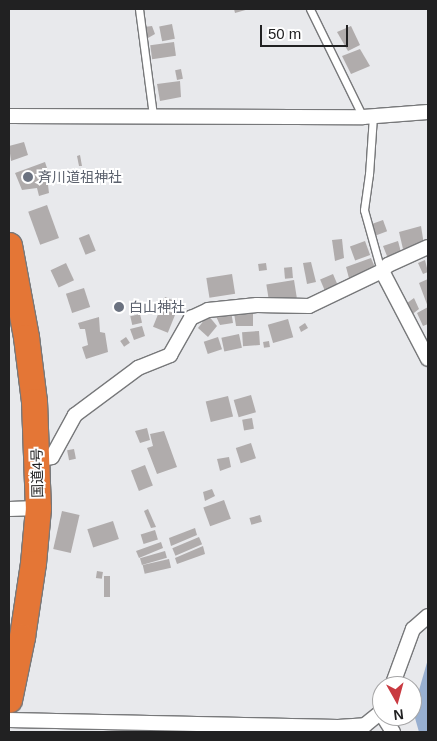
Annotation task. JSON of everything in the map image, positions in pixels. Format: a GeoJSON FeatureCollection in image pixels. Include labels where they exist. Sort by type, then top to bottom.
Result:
{"type":"FeatureCollection","features":[{"type":"Feature","properties":{"kind":"highway","name":"国道4号"},"geometry":{"type":"LineString","coordinates":[[9,245],[26,337],[34,401],[38,508],[33,563],[22,637],[9,700]]}},
{"type":"Feature","properties":{"kind":"street"},"geometry":{"type":"LineString","coordinates":[[9,116],[368,116],[428,112]]}},
{"type":"Feature","properties":{"kind":"street"},"geometry":{"type":"LineString","coordinates":[[37,460],[52,457],[75,415],[138,368],[170,355],[191,318],[208,310],[237,307],[309,306],[382,271],[388,265],[428,247]]}},
{"type":"Feature","properties":{"kind":"street"},"geometry":{"type":"LineString","coordinates":[[382,271],[428,359]]}},
{"type":"Feature","properties":{"kind":"street"},"geometry":{"type":"LineString","coordinates":[[9,510],[38,508]]}},
{"type":"Feature","properties":{"kind":"street"},"geometry":{"type":"LineString","coordinates":[[396,676],[413,629],[428,616]]}},
{"type":"Feature","properties":{"kind":"street"},"geometry":{"type":"LineString","coordinates":[[9,720],[338,727],[365,725],[372,720]]}},
{"type":"Feature","properties":{"kind":"lane"},"geometry":{"type":"LineString","coordinates":[[139,9],[153,116]]}},
{"type":"Feature","properties":{"kind":"lane"},"geometry":{"type":"LineString","coordinates":[[310,9],[368,116],[370,174],[364,210],[382,271]]}},
{"type":"Feature","properties":{"kind":"water"},"geometry":{"type":"Polygon","coordinates":[[[428,659],[428,732],[419,732],[417,726],[422,726],[422,680],[428,659]]]}},
{"type":"Feature","properties":{"kind":"building"},"geometry":{"type":"Polygon","coordinates":[[[234,9],[249,9],[235,13],[234,9]]]}},
{"type":"Feature","properties":{"kind":"building"},"geometry":{"type":"Polygon","coordinates":[[[172,24],[175,39],[162,41],[159,26],[172,24]]]}},
{"type":"Feature","properties":{"kind":"building"},"geometry":{"type":"Polygon","coordinates":[[[152,26],[155,34],[148,38],[144,27],[152,26]]]}},
{"type":"Feature","properties":{"kind":"building"},"geometry":{"type":"Polygon","coordinates":[[[351,26],[360,45],[348,51],[337,32],[351,26]]]}},
{"type":"Feature","properties":{"kind":"building"},"geometry":{"type":"Polygon","coordinates":[[[174,42],[176,56],[152,59],[150,45],[174,42]]]}},
{"type":"Feature","properties":{"kind":"building"},"geometry":{"type":"Polygon","coordinates":[[[360,49],[370,66],[351,74],[342,56],[360,49]]]}},
{"type":"Feature","properties":{"kind":"building"},"geometry":{"type":"Polygon","coordinates":[[[181,69],[183,79],[177,80],[175,70],[181,69]]]}},
{"type":"Feature","properties":{"kind":"building"},"geometry":{"type":"Polygon","coordinates":[[[180,81],[181,97],[160,101],[157,84],[180,81]]]}},
{"type":"Feature","properties":{"kind":"building"},"geometry":{"type":"Polygon","coordinates":[[[24,142],[28,155],[11,161],[9,146],[24,142]]]}},
{"type":"Feature","properties":{"kind":"building"},"geometry":{"type":"Polygon","coordinates":[[[80,155],[82,166],[79,166],[77,156],[80,155]]]}},
{"type":"Feature","properties":{"kind":"building"},"geometry":{"type":"Polygon","coordinates":[[[45,162],[52,183],[48,185],[49,193],[39,196],[37,188],[22,190],[15,173],[45,162]]]}},
{"type":"Feature","properties":{"kind":"building"},"geometry":{"type":"Polygon","coordinates":[[[47,205],[59,238],[40,245],[28,212],[47,205]]]}},
{"type":"Feature","properties":{"kind":"building"},"geometry":{"type":"Polygon","coordinates":[[[383,220],[387,231],[376,235],[372,224],[383,220]]]}},
{"type":"Feature","properties":{"kind":"building"},"geometry":{"type":"Polygon","coordinates":[[[421,226],[424,245],[403,249],[399,232],[421,226]]]}},
{"type":"Feature","properties":{"kind":"building"},"geometry":{"type":"Polygon","coordinates":[[[89,234],[96,251],[86,255],[79,238],[89,234]]]}},
{"type":"Feature","properties":{"kind":"building"},"geometry":{"type":"Polygon","coordinates":[[[342,239],[344,258],[335,261],[332,240],[342,239]]]}},
{"type":"Feature","properties":{"kind":"building"},"geometry":{"type":"Polygon","coordinates":[[[365,241],[370,255],[355,261],[350,246],[365,241]]]}},
{"type":"Feature","properties":{"kind":"building"},"geometry":{"type":"Polygon","coordinates":[[[398,241],[402,256],[389,261],[383,246],[398,241]]]}},
{"type":"Feature","properties":{"kind":"building"},"geometry":{"type":"Polygon","coordinates":[[[371,258],[376,270],[350,282],[346,267],[371,258]]]}},
{"type":"Feature","properties":{"kind":"building"},"geometry":{"type":"Polygon","coordinates":[[[425,260],[428,272],[423,274],[418,263],[425,260]]]}},
{"type":"Feature","properties":{"kind":"building"},"geometry":{"type":"Polygon","coordinates":[[[311,262],[316,282],[307,284],[303,263],[311,262]]]}},
{"type":"Feature","properties":{"kind":"building"},"geometry":{"type":"Polygon","coordinates":[[[66,263],[74,280],[59,287],[51,270],[66,263]]]}},
{"type":"Feature","properties":{"kind":"building"},"geometry":{"type":"Polygon","coordinates":[[[266,263],[267,270],[259,271],[258,264],[266,263]]]}},
{"type":"Feature","properties":{"kind":"building"},"geometry":{"type":"Polygon","coordinates":[[[292,267],[293,278],[285,279],[284,268],[292,267]]]}},
{"type":"Feature","properties":{"kind":"building"},"geometry":{"type":"Polygon","coordinates":[[[232,274],[235,294],[209,298],[206,278],[232,274]]]}},
{"type":"Feature","properties":{"kind":"building"},"geometry":{"type":"Polygon","coordinates":[[[333,274],[338,286],[325,291],[320,279],[333,274]]]}},
{"type":"Feature","properties":{"kind":"building"},"geometry":{"type":"Polygon","coordinates":[[[428,279],[428,307],[419,283],[428,279]]]}},
{"type":"Feature","properties":{"kind":"building"},"geometry":{"type":"Polygon","coordinates":[[[294,280],[297,298],[269,302],[266,284],[294,280]]]}},
{"type":"Feature","properties":{"kind":"building"},"geometry":{"type":"Polygon","coordinates":[[[84,288],[90,307],[72,313],[66,294],[84,288]]]}},
{"type":"Feature","properties":{"kind":"building"},"geometry":{"type":"Polygon","coordinates":[[[165,297],[180,303],[168,333],[153,327],[165,297]]]}},
{"type":"Feature","properties":{"kind":"building"},"geometry":{"type":"Polygon","coordinates":[[[414,298],[419,309],[410,316],[403,306],[414,298]]]}},
{"type":"Feature","properties":{"kind":"building"},"geometry":{"type":"Polygon","coordinates":[[[428,307],[428,324],[423,326],[417,313],[428,307]]]}},
{"type":"Feature","properties":{"kind":"building"},"geometry":{"type":"Polygon","coordinates":[[[231,311],[233,323],[220,325],[215,314],[231,311]]]}},
{"type":"Feature","properties":{"kind":"building"},"geometry":{"type":"Polygon","coordinates":[[[253,311],[253,326],[236,326],[234,313],[253,311]]]}},
{"type":"Feature","properties":{"kind":"building"},"geometry":{"type":"Polygon","coordinates":[[[140,314],[142,323],[132,325],[130,316],[140,314]]]}},
{"type":"Feature","properties":{"kind":"building"},"geometry":{"type":"Polygon","coordinates":[[[208,315],[217,326],[208,337],[198,328],[208,315]]]}},
{"type":"Feature","properties":{"kind":"building"},"geometry":{"type":"Polygon","coordinates":[[[99,317],[100,332],[105,333],[108,352],[86,359],[82,347],[88,345],[85,329],[80,329],[78,323],[99,317]]]}},
{"type":"Feature","properties":{"kind":"building"},"geometry":{"type":"Polygon","coordinates":[[[288,319],[293,337],[273,343],[268,325],[288,319]]]}},
{"type":"Feature","properties":{"kind":"building"},"geometry":{"type":"Polygon","coordinates":[[[305,323],[308,328],[301,332],[299,327],[305,323]]]}},
{"type":"Feature","properties":{"kind":"building"},"geometry":{"type":"Polygon","coordinates":[[[142,326],[145,336],[134,340],[130,329],[142,326]]]}},
{"type":"Feature","properties":{"kind":"building"},"geometry":{"type":"Polygon","coordinates":[[[259,331],[260,345],[243,346],[242,332],[259,331]]]}},
{"type":"Feature","properties":{"kind":"building"},"geometry":{"type":"Polygon","coordinates":[[[239,334],[242,348],[224,351],[221,338],[239,334]]]}},
{"type":"Feature","properties":{"kind":"building"},"geometry":{"type":"Polygon","coordinates":[[[126,337],[130,343],[124,347],[120,341],[126,337]]]}},
{"type":"Feature","properties":{"kind":"building"},"geometry":{"type":"Polygon","coordinates":[[[218,337],[222,349],[208,354],[204,342],[218,337]]]}},
{"type":"Feature","properties":{"kind":"building"},"geometry":{"type":"Polygon","coordinates":[[[269,341],[270,347],[264,348],[263,342],[269,341]]]}},
{"type":"Feature","properties":{"kind":"building"},"geometry":{"type":"Polygon","coordinates":[[[251,395],[256,412],[239,417],[234,400],[251,395]]]}},
{"type":"Feature","properties":{"kind":"building"},"geometry":{"type":"Polygon","coordinates":[[[228,396],[233,416],[211,422],[206,402],[228,396]]]}},
{"type":"Feature","properties":{"kind":"building"},"geometry":{"type":"Polygon","coordinates":[[[252,418],[254,429],[244,431],[242,420],[252,418]]]}},
{"type":"Feature","properties":{"kind":"building"},"geometry":{"type":"Polygon","coordinates":[[[147,428],[150,440],[140,443],[135,431],[147,428]]]}},
{"type":"Feature","properties":{"kind":"building"},"geometry":{"type":"Polygon","coordinates":[[[164,431],[177,467],[157,474],[147,448],[153,446],[150,434],[164,431]]]}},
{"type":"Feature","properties":{"kind":"building"},"geometry":{"type":"Polygon","coordinates":[[[251,443],[256,458],[241,463],[236,448],[251,443]]]}},
{"type":"Feature","properties":{"kind":"building"},"geometry":{"type":"Polygon","coordinates":[[[74,449],[76,459],[69,460],[67,450],[74,449]]]}},
{"type":"Feature","properties":{"kind":"building"},"geometry":{"type":"Polygon","coordinates":[[[229,457],[231,467],[220,471],[217,459],[229,457]]]}},
{"type":"Feature","properties":{"kind":"building"},"geometry":{"type":"Polygon","coordinates":[[[145,465],[153,486],[139,491],[131,470],[145,465]]]}},
{"type":"Feature","properties":{"kind":"building"},"geometry":{"type":"Polygon","coordinates":[[[212,489],[215,496],[205,501],[203,492],[212,489]]]}},
{"type":"Feature","properties":{"kind":"building"},"geometry":{"type":"Polygon","coordinates":[[[224,500],[231,519],[210,526],[203,508],[224,500]]]}},
{"type":"Feature","properties":{"kind":"building"},"geometry":{"type":"Polygon","coordinates":[[[148,509],[156,527],[151,528],[144,511],[148,509]]]}},
{"type":"Feature","properties":{"kind":"building"},"geometry":{"type":"Polygon","coordinates":[[[62,511],[80,515],[71,553],[53,549],[62,511]]]}},
{"type":"Feature","properties":{"kind":"building"},"geometry":{"type":"Polygon","coordinates":[[[260,515],[262,522],[251,525],[249,518],[260,515]]]}},
{"type":"Feature","properties":{"kind":"building"},"geometry":{"type":"Polygon","coordinates":[[[113,521],[119,539],[93,547],[87,529],[113,521]]]}},
{"type":"Feature","properties":{"kind":"building"},"geometry":{"type":"Polygon","coordinates":[[[195,528],[197,535],[171,546],[169,538],[195,528]]]}},
{"type":"Feature","properties":{"kind":"building"},"geometry":{"type":"Polygon","coordinates":[[[155,530],[158,540],[144,544],[141,534],[155,530]]]}},
{"type":"Feature","properties":{"kind":"building"},"geometry":{"type":"Polygon","coordinates":[[[199,537],[202,544],[175,556],[172,548],[199,537]]]}},
{"type":"Feature","properties":{"kind":"building"},"geometry":{"type":"Polygon","coordinates":[[[161,542],[163,548],[139,558],[136,551],[161,542]]]}},
{"type":"Feature","properties":{"kind":"building"},"geometry":{"type":"Polygon","coordinates":[[[203,546],[205,554],[177,564],[175,558],[203,546]]]}},
{"type":"Feature","properties":{"kind":"building"},"geometry":{"type":"Polygon","coordinates":[[[165,551],[167,558],[142,565],[140,558],[165,551]]]}},
{"type":"Feature","properties":{"kind":"building"},"geometry":{"type":"Polygon","coordinates":[[[169,559],[171,568],[145,574],[143,565],[169,559]]]}},
{"type":"Feature","properties":{"kind":"building"},"geometry":{"type":"Polygon","coordinates":[[[97,571],[103,572],[102,579],[96,578],[97,571]]]}},
{"type":"Feature","properties":{"kind":"building"},"geometry":{"type":"Polygon","coordinates":[[[104,576],[110,576],[110,597],[104,597],[104,576]]]}},
{"type":"Feature","properties":{"kind":"place","name":"斉川道祖神社"},"geometry":{"type":"Point","coordinates":[28,177]}},
{"type":"Feature","properties":{"kind":"place","name":"白山神社"},"geometry":{"type":"Point","coordinates":[119,307]}}]}
